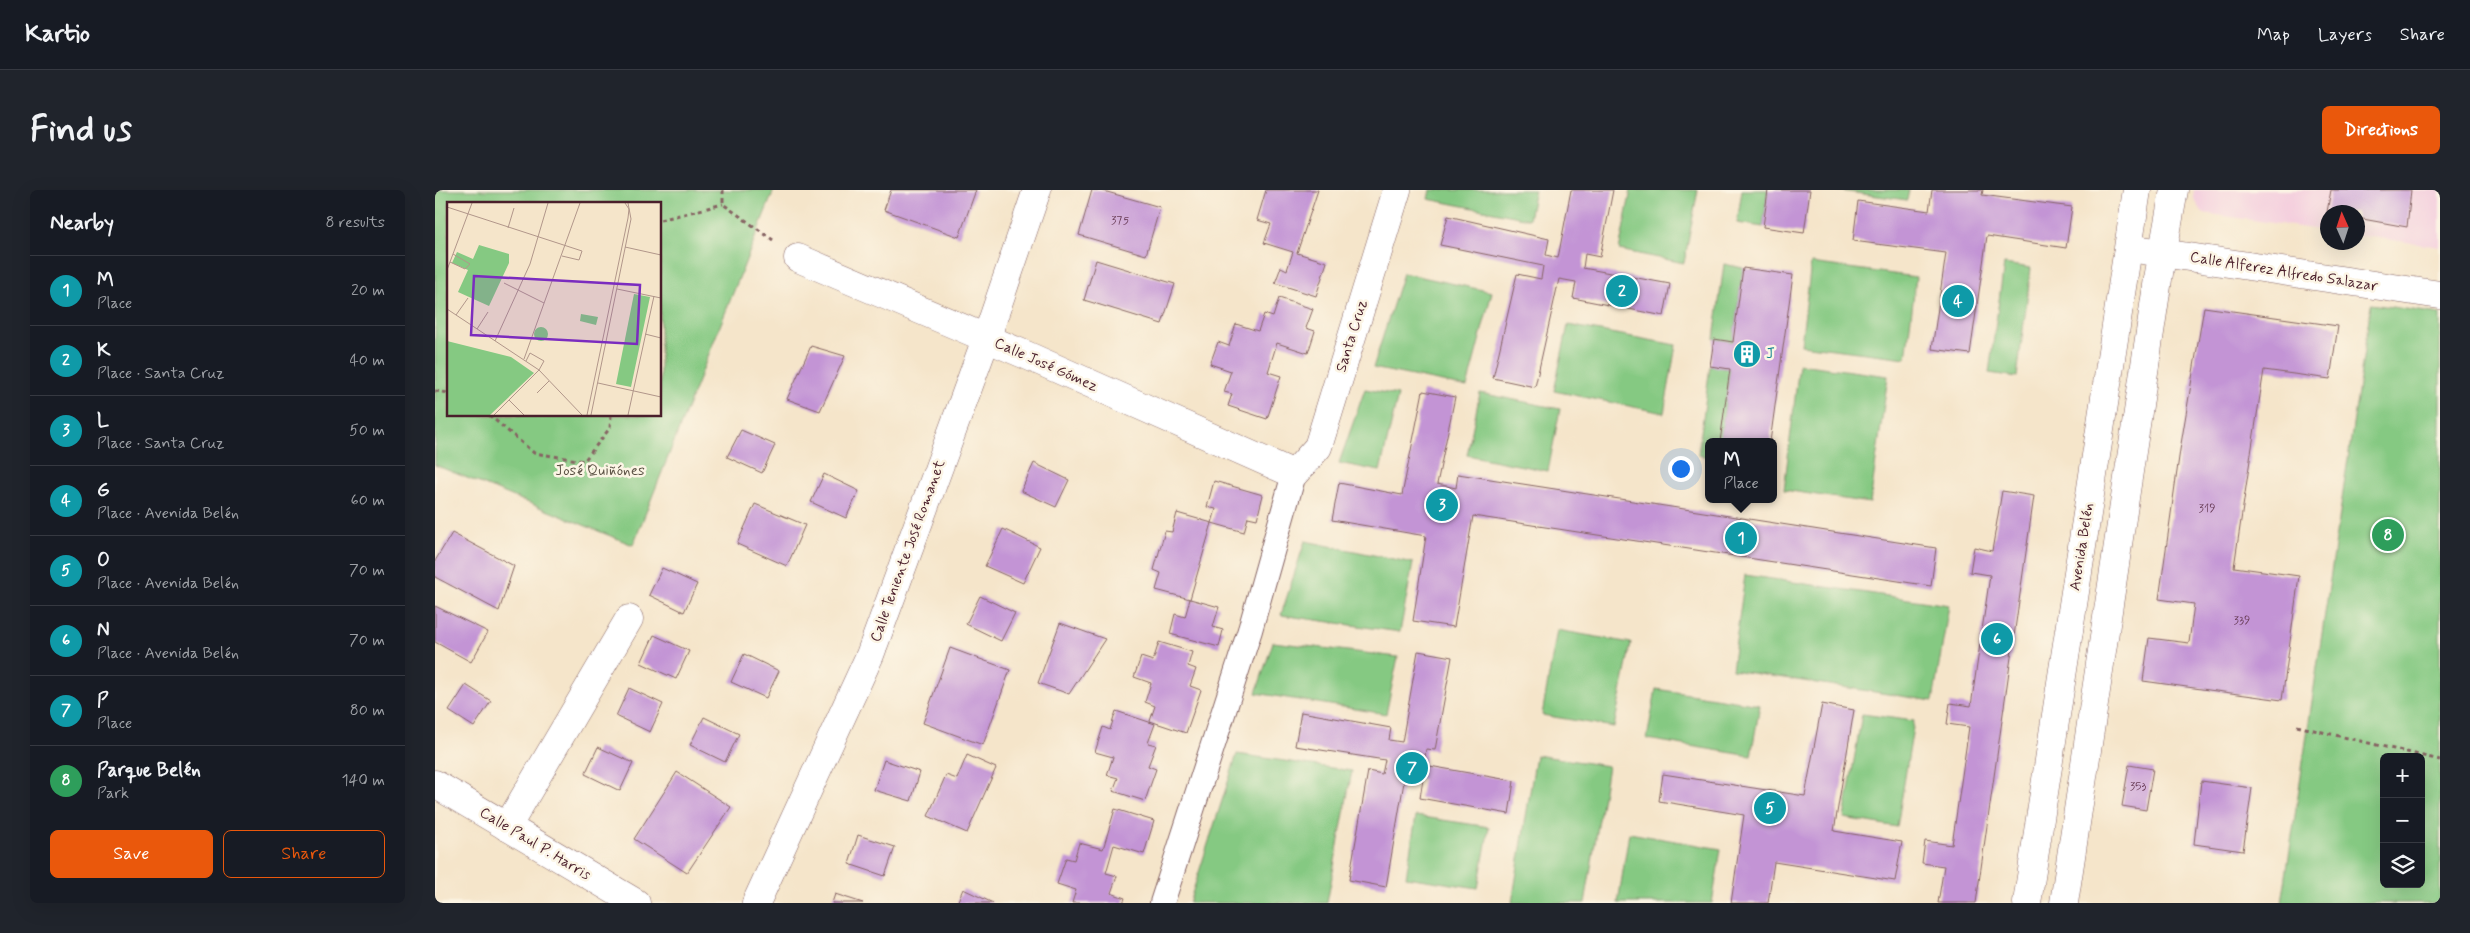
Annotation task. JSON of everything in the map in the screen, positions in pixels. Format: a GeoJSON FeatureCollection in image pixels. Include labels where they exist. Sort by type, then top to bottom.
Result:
{"type":"FeatureCollection","features":[{"type":"Feature","properties":{"kind":"street","name":"Calle Teniente José Romanet"},"geometry":{"type":"LineString","coordinates":[[756,903],[870,655],[986,339],[1037,190]]}},
{"type":"Feature","properties":{"kind":"street","name":"Santa Cruz"},"geometry":{"type":"LineString","coordinates":[[1294,474],[1318,447],[1397,190]]}},
{"type":"Feature","properties":{"kind":"street","name":"Avenida Belén"},"geometry":{"type":"LineString","coordinates":[[2027,903],[2137,190]]}},
{"type":"Feature","properties":{"kind":"street"},"geometry":{"type":"LineString","coordinates":[[2064,903],[2174,190]]}},
{"type":"Feature","properties":{"kind":"street","name":"Calle Alferez Alfredo Salazar"},"geometry":{"type":"LineString","coordinates":[[2129,248],[2440,295]]}},
{"type":"Feature","properties":{"kind":"street","name":"Calle José Gómez"},"geometry":{"type":"LineString","coordinates":[[798,258],[1294,474]]}},
{"type":"Feature","properties":{"kind":"street"},"geometry":{"type":"LineString","coordinates":[[1162,903],[1250,630],[1294,474]]}},
{"type":"Feature","properties":{"kind":"street"},"geometry":{"type":"LineString","coordinates":[[507,827],[629,618]]}},
{"type":"Feature","properties":{"kind":"street","name":"Calle Paul P. Harris"},"geometry":{"type":"LineString","coordinates":[[435,784],[636,903]]}},
{"type":"Feature","properties":{"kind":"path"},"geometry":{"type":"LineString","coordinates":[[723,190],[723,204]]}},
{"type":"Feature","properties":{"kind":"path"},"geometry":{"type":"LineString","coordinates":[[661,220],[723,204]]}},
{"type":"Feature","properties":{"kind":"path"},"geometry":{"type":"LineString","coordinates":[[723,204],[798,258]]}},
{"type":"Feature","properties":{"kind":"path"},"geometry":{"type":"LineString","coordinates":[[490,416],[534,454],[585,461],[610,428],[611,416]]}},
{"type":"Feature","properties":{"kind":"path"},"geometry":{"type":"LineString","coordinates":[[2297,726],[2440,760]]}},
{"type":"Feature","properties":{"kind":"shaded area"},"geometry":{"type":"Polygon","coordinates":[[[2194,190],[2440,190],[2440,247],[2365,236],[2365,205],[2320,205],[2320,230],[2203,213],[2193,197],[2194,190]]]}},
{"type":"Feature","properties":{"kind":"green space","name":"José Quiñónes"},"geometry":{"type":"Polygon","coordinates":[[[435,190],[774,190],[633,545],[435,465],[435,190]]]}},
{"type":"Feature","properties":{"kind":"green space"},"geometry":{"type":"Polygon","coordinates":[[[1430,190],[1535,190],[1529,219],[1428,199],[1430,190]]]}},
{"type":"Feature","properties":{"kind":"green space"},"geometry":{"type":"Polygon","coordinates":[[[1631,190],[1698,190],[1684,263],[1619,250],[1631,190]]]}},
{"type":"Feature","properties":{"kind":"green space"},"geometry":{"type":"Polygon","coordinates":[[[1742,190],[1768,190],[1763,227],[1737,223],[1742,190]]]}},
{"type":"Feature","properties":{"kind":"green space"},"geometry":{"type":"Polygon","coordinates":[[[1833,190],[1909,190],[1907,200],[1833,190]]]}},
{"type":"Feature","properties":{"kind":"green space"},"geometry":{"type":"Polygon","coordinates":[[[1811,263],[1916,277],[1906,358],[1801,345],[1811,263]]]}},
{"type":"Feature","properties":{"kind":"green space"},"geometry":{"type":"Polygon","coordinates":[[[1724,264],[1743,268],[1733,342],[1714,339],[1724,264]]]}},
{"type":"Feature","properties":{"kind":"green space"},"geometry":{"type":"Polygon","coordinates":[[[2004,264],[2031,268],[2017,377],[1989,373],[2004,264]]]}},
{"type":"Feature","properties":{"kind":"green space"},"geometry":{"type":"Polygon","coordinates":[[[1403,273],[1492,292],[1467,387],[1373,368],[1403,273]]]}},
{"type":"Feature","properties":{"kind":"green space"},"geometry":{"type":"Polygon","coordinates":[[[2371,304],[2440,314],[2440,903],[2282,903],[2371,304]]]}},
{"type":"Feature","properties":{"kind":"green space"},"geometry":{"type":"Polygon","coordinates":[[[1568,325],[1676,345],[1664,413],[1554,391],[1568,325]]]}},
{"type":"Feature","properties":{"kind":"green space"},"geometry":{"type":"Polygon","coordinates":[[[1799,364],[1888,376],[1870,503],[1784,490],[1799,364]]]}},
{"type":"Feature","properties":{"kind":"green space"},"geometry":{"type":"Polygon","coordinates":[[[1710,366],[1730,369],[1721,438],[1705,438],[1705,456],[1698,455],[1710,366]]]}},
{"type":"Feature","properties":{"kind":"green space"},"geometry":{"type":"Polygon","coordinates":[[[1365,389],[1398,395],[1380,471],[1339,463],[1365,389]]]}},
{"type":"Feature","properties":{"kind":"green space"},"geometry":{"type":"Polygon","coordinates":[[[1480,393],[1560,409],[1548,471],[1467,455],[1480,393]]]}},
{"type":"Feature","properties":{"kind":"green space"},"geometry":{"type":"Polygon","coordinates":[[[1305,541],[1413,563],[1400,632],[1281,615],[1305,541]]]}},
{"type":"Feature","properties":{"kind":"green space"},"geometry":{"type":"Polygon","coordinates":[[[1745,575],[1949,605],[1933,701],[1732,670],[1745,575]]]}},
{"type":"Feature","properties":{"kind":"green space"},"geometry":{"type":"Polygon","coordinates":[[[1557,630],[1631,643],[1614,727],[1542,715],[1557,630]]]}},
{"type":"Feature","properties":{"kind":"green space"},"geometry":{"type":"Polygon","coordinates":[[[1273,642],[1398,657],[1386,714],[1256,693],[1273,642]]]}},
{"type":"Feature","properties":{"kind":"green space"},"geometry":{"type":"Polygon","coordinates":[[[1656,689],[1760,705],[1751,756],[1647,739],[1656,689]]]}},
{"type":"Feature","properties":{"kind":"green space"},"geometry":{"type":"Polygon","coordinates":[[[1862,714],[1914,721],[1897,827],[1844,818],[1862,714]]]}},
{"type":"Feature","properties":{"kind":"green space"},"geometry":{"type":"Polygon","coordinates":[[[1237,754],[1352,771],[1327,903],[1189,903],[1237,754]]]}},
{"type":"Feature","properties":{"kind":"green space"},"geometry":{"type":"Polygon","coordinates":[[[1536,755],[1608,766],[1585,903],[1512,903],[1536,755]]]}},
{"type":"Feature","properties":{"kind":"green space"},"geometry":{"type":"Polygon","coordinates":[[[1416,816],[1489,827],[1478,888],[1406,877],[1416,816]]]}},
{"type":"Feature","properties":{"kind":"green space"},"geometry":{"type":"Polygon","coordinates":[[[1629,833],[1721,849],[1712,903],[1618,903],[1629,833]]]}},
{"type":"Feature","properties":{"kind":"building"},"geometry":{"type":"Polygon","coordinates":[[[891,190],[976,190],[959,237],[884,210],[891,190]]]}},
{"type":"Feature","properties":{"kind":"building"},"geometry":{"type":"Polygon","coordinates":[[[1092,190],[1100,190],[1160,207],[1146,255],[1079,235],[1092,190]]]}},
{"type":"Feature","properties":{"kind":"building"},"geometry":{"type":"Polygon","coordinates":[[[1266,190],[1318,190],[1297,253],[1327,262],[1316,296],[1275,283],[1281,267],[1287,270],[1293,252],[1264,243],[1271,224],[1257,220],[1266,190]]]}},
{"type":"Feature","properties":{"kind":"building"},"geometry":{"type":"Polygon","coordinates":[[[1571,190],[1613,190],[1600,257],[1585,254],[1583,268],[1670,284],[1664,316],[1573,298],[1576,282],[1559,279],[1535,387],[1493,378],[1517,274],[1541,279],[1543,266],[1440,245],[1448,216],[1549,239],[1546,255],[1558,258],[1571,190]]]}},
{"type":"Feature","properties":{"kind":"building"},"geometry":{"type":"Polygon","coordinates":[[[1768,190],[1810,190],[1804,233],[1763,227],[1768,190]]]}},
{"type":"Feature","properties":{"kind":"building"},"geometry":{"type":"Polygon","coordinates":[[[1932,190],[1983,190],[1982,195],[2072,207],[2066,248],[1987,236],[1970,354],[1932,349],[1946,253],[1853,241],[1858,201],[1929,211],[1932,190]]]}},
{"type":"Feature","properties":{"kind":"building"},"geometry":{"type":"Polygon","coordinates":[[[2331,190],[2411,190],[2407,227],[2365,219],[2365,205],[2328,205],[2331,190]]]}},
{"type":"Feature","properties":{"kind":"building"},"geometry":{"type":"Polygon","coordinates":[[[1096,260],[1175,284],[1162,324],[1084,300],[1096,260]]]}},
{"type":"Feature","properties":{"kind":"building","name":"J"},"geometry":{"type":"Polygon","coordinates":[[[1743,268],[1793,275],[1771,438],[1721,438],[1730,369],[1710,366],[1714,339],[1733,342],[1743,268]]]}},
{"type":"Feature","properties":{"kind":"building"},"geometry":{"type":"Polygon","coordinates":[[[1279,298],[1313,309],[1306,328],[1315,331],[1308,353],[1277,343],[1268,372],[1281,376],[1267,419],[1228,406],[1232,394],[1224,392],[1231,371],[1210,364],[1218,342],[1229,346],[1236,324],[1258,331],[1264,314],[1273,317],[1279,298]]]}},
{"type":"Feature","properties":{"kind":"building"},"geometry":{"type":"Polygon","coordinates":[[[2204,307],[2338,326],[2330,379],[2264,370],[2250,460],[2234,567],[2299,576],[2282,700],[2143,681],[2149,638],[2189,643],[2194,604],[2159,599],[2180,450],[2204,307]]]}},
{"type":"Feature","properties":{"kind":"building"},"geometry":{"type":"Polygon","coordinates":[[[811,346],[845,356],[820,411],[787,399],[811,346]]]}},
{"type":"Feature","properties":{"kind":"building"},"geometry":{"type":"Polygon","coordinates":[[[1423,391],[1455,397],[1437,484],[1456,488],[1458,474],[1936,548],[1931,586],[1473,516],[1454,627],[1413,621],[1426,536],[1332,520],[1339,483],[1402,495],[1423,391]]]}},
{"type":"Feature","properties":{"kind":"building"},"geometry":{"type":"Polygon","coordinates":[[[741,430],[775,445],[762,473],[727,457],[741,430]]]}},
{"type":"Feature","properties":{"kind":"building"},"geometry":{"type":"Polygon","coordinates":[[[1034,463],[1069,480],[1056,507],[1021,491],[1034,463]]]}},
{"type":"Feature","properties":{"kind":"building"},"geometry":{"type":"Polygon","coordinates":[[[824,474],[859,491],[846,518],[811,502],[824,474]]]}},
{"type":"Feature","properties":{"kind":"building"},"geometry":{"type":"Polygon","coordinates":[[[1214,481],[1263,495],[1257,519],[1248,517],[1244,532],[1212,523],[1216,509],[1207,507],[1214,481]]]}},
{"type":"Feature","properties":{"kind":"building"},"geometry":{"type":"Polygon","coordinates":[[[2002,491],[2034,496],[1976,903],[1938,903],[1944,866],[1922,863],[1925,841],[1952,845],[1969,727],[1947,724],[1950,703],[1971,706],[1990,575],[1970,572],[1974,547],[1992,551],[2002,491]]]}},
{"type":"Feature","properties":{"kind":"building"},"geometry":{"type":"Polygon","coordinates":[[[755,504],[805,525],[787,566],[737,544],[755,504]]]}},
{"type":"Feature","properties":{"kind":"building"},"geometry":{"type":"Polygon","coordinates":[[[1177,513],[1212,523],[1190,599],[1156,590],[1161,573],[1154,570],[1165,531],[1172,532],[1177,513]]]}},
{"type":"Feature","properties":{"kind":"building"},"geometry":{"type":"Polygon","coordinates":[[[1003,529],[1040,547],[1023,583],[985,566],[1003,529]]]}},
{"type":"Feature","properties":{"kind":"building"},"geometry":{"type":"Polygon","coordinates":[[[452,533],[514,566],[499,611],[435,577],[435,561],[452,533]]]}},
{"type":"Feature","properties":{"kind":"building"},"geometry":{"type":"Polygon","coordinates":[[[662,568],[697,584],[684,612],[649,595],[662,568]]]}},
{"type":"Feature","properties":{"kind":"building"},"geometry":{"type":"Polygon","coordinates":[[[980,596],[1015,613],[1001,641],[966,624],[980,596]]]}},
{"type":"Feature","properties":{"kind":"building"},"geometry":{"type":"Polygon","coordinates":[[[1190,599],[1219,607],[1213,627],[1223,630],[1219,647],[1170,634],[1175,614],[1185,617],[1190,599]]]}},
{"type":"Feature","properties":{"kind":"building"},"geometry":{"type":"Polygon","coordinates":[[[435,606],[488,632],[471,662],[435,642],[435,606]]]}},
{"type":"Feature","properties":{"kind":"building"},"geometry":{"type":"Polygon","coordinates":[[[1060,623],[1105,639],[1069,694],[1038,683],[1060,623]]]}},
{"type":"Feature","properties":{"kind":"building"},"geometry":{"type":"Polygon","coordinates":[[[654,635],[689,651],[676,679],[641,663],[654,635]]]}},
{"type":"Feature","properties":{"kind":"building"},"geometry":{"type":"Polygon","coordinates":[[[1159,642],[1192,652],[1188,666],[1196,669],[1190,686],[1201,690],[1186,733],[1150,721],[1155,706],[1145,702],[1151,683],[1134,677],[1141,657],[1153,661],[1159,642]]]}},
{"type":"Feature","properties":{"kind":"building"},"geometry":{"type":"Polygon","coordinates":[[[950,648],[1010,670],[983,745],[923,723],[950,648]]]}},
{"type":"Feature","properties":{"kind":"building"},"geometry":{"type":"Polygon","coordinates":[[[1418,651],[1452,657],[1435,750],[1426,749],[1424,765],[1514,781],[1509,814],[1420,798],[1423,779],[1405,776],[1386,887],[1349,880],[1368,771],[1382,774],[1385,760],[1295,746],[1301,712],[1391,728],[1389,740],[1402,742],[1418,651]]]}},
{"type":"Feature","properties":{"kind":"building"},"geometry":{"type":"Polygon","coordinates":[[[744,654],[779,671],[766,698],[731,682],[744,654]]]}},
{"type":"Feature","properties":{"kind":"building"},"geometry":{"type":"Polygon","coordinates":[[[466,685],[491,701],[474,727],[449,711],[466,685]]]}},
{"type":"Feature","properties":{"kind":"building"},"geometry":{"type":"Polygon","coordinates":[[[629,688],[663,704],[650,732],[616,716],[629,688]]]}},
{"type":"Feature","properties":{"kind":"building"},"geometry":{"type":"Polygon","coordinates":[[[1822,704],[1854,710],[1834,831],[1902,842],[1895,881],[1774,862],[1768,903],[1731,903],[1744,815],[1659,801],[1663,774],[1805,796],[1822,704]]]}},
{"type":"Feature","properties":{"kind":"building"},"geometry":{"type":"Polygon","coordinates":[[[1116,711],[1155,724],[1148,743],[1156,745],[1148,766],[1156,769],[1145,801],[1113,791],[1118,778],[1107,775],[1113,757],[1095,752],[1103,727],[1110,730],[1116,711]]]}},
{"type":"Feature","properties":{"kind":"building"},"geometry":{"type":"Polygon","coordinates":[[[704,717],[739,734],[725,762],[690,745],[704,717]]]}},
{"type":"Feature","properties":{"kind":"building"},"geometry":{"type":"Polygon","coordinates":[[[598,747],[633,763],[620,791],[585,774],[598,747]]]}},
{"type":"Feature","properties":{"kind":"building"},"geometry":{"type":"Polygon","coordinates":[[[967,755],[996,768],[967,833],[928,816],[946,775],[957,779],[967,755]]]}},
{"type":"Feature","properties":{"kind":"building"},"geometry":{"type":"Polygon","coordinates":[[[884,760],[920,772],[911,801],[874,790],[884,760]]]}},
{"type":"Feature","properties":{"kind":"building"},"geometry":{"type":"Polygon","coordinates":[[[2129,765],[2153,769],[2146,810],[2122,806],[2129,765]]]}},
{"type":"Feature","properties":{"kind":"building"},"geometry":{"type":"Polygon","coordinates":[[[677,772],[731,807],[687,873],[634,839],[677,772]]]}},
{"type":"Feature","properties":{"kind":"building"},"geometry":{"type":"Polygon","coordinates":[[[2201,781],[2252,788],[2243,851],[2194,844],[2201,781]]]}},
{"type":"Feature","properties":{"kind":"building"},"geometry":{"type":"Polygon","coordinates":[[[1115,809],[1154,821],[1144,854],[1114,845],[1106,873],[1117,876],[1111,893],[1125,898],[1123,903],[1072,903],[1076,890],[1057,884],[1066,858],[1074,860],[1079,843],[1103,849],[1115,809]]]}},
{"type":"Feature","properties":{"kind":"building"},"geometry":{"type":"Polygon","coordinates":[[[858,835],[895,847],[885,876],[849,864],[858,835]]]}},
{"type":"Feature","properties":{"kind":"building"},"geometry":{"type":"Polygon","coordinates":[[[963,889],[993,903],[957,903],[963,889]]]}},
{"type":"Feature","properties":{"kind":"building"},"geometry":{"type":"Polygon","coordinates":[[[835,894],[863,903],[832,903],[835,894]]]}},
{"type":"Feature","properties":{"kind":"place","name":"K"},"geometry":{"type":"Point","coordinates":[1622,291]}},
{"type":"Feature","properties":{"kind":"place","name":"G"},"geometry":{"type":"Point","coordinates":[1958,301]}},
{"type":"Feature","properties":{"kind":"place","name":"J"},"geometry":{"type":"Point","coordinates":[1747,354]}},
{"type":"Feature","properties":{"kind":"place","name":"L"},"geometry":{"type":"Point","coordinates":[1442,505]}},
{"type":"Feature","properties":{"kind":"place","name":"Parque Belén"},"geometry":{"type":"Point","coordinates":[2388,535]}},
{"type":"Feature","properties":{"kind":"place","name":"M"},"geometry":{"type":"Point","coordinates":[1741,538]}},
{"type":"Feature","properties":{"kind":"place","name":"N"},"geometry":{"type":"Point","coordinates":[1997,639]}},
{"type":"Feature","properties":{"kind":"place","name":"P"},"geometry":{"type":"Point","coordinates":[1412,768]}},
{"type":"Feature","properties":{"kind":"place","name":"O"},"geometry":{"type":"Point","coordinates":[1770,808]}}]}
